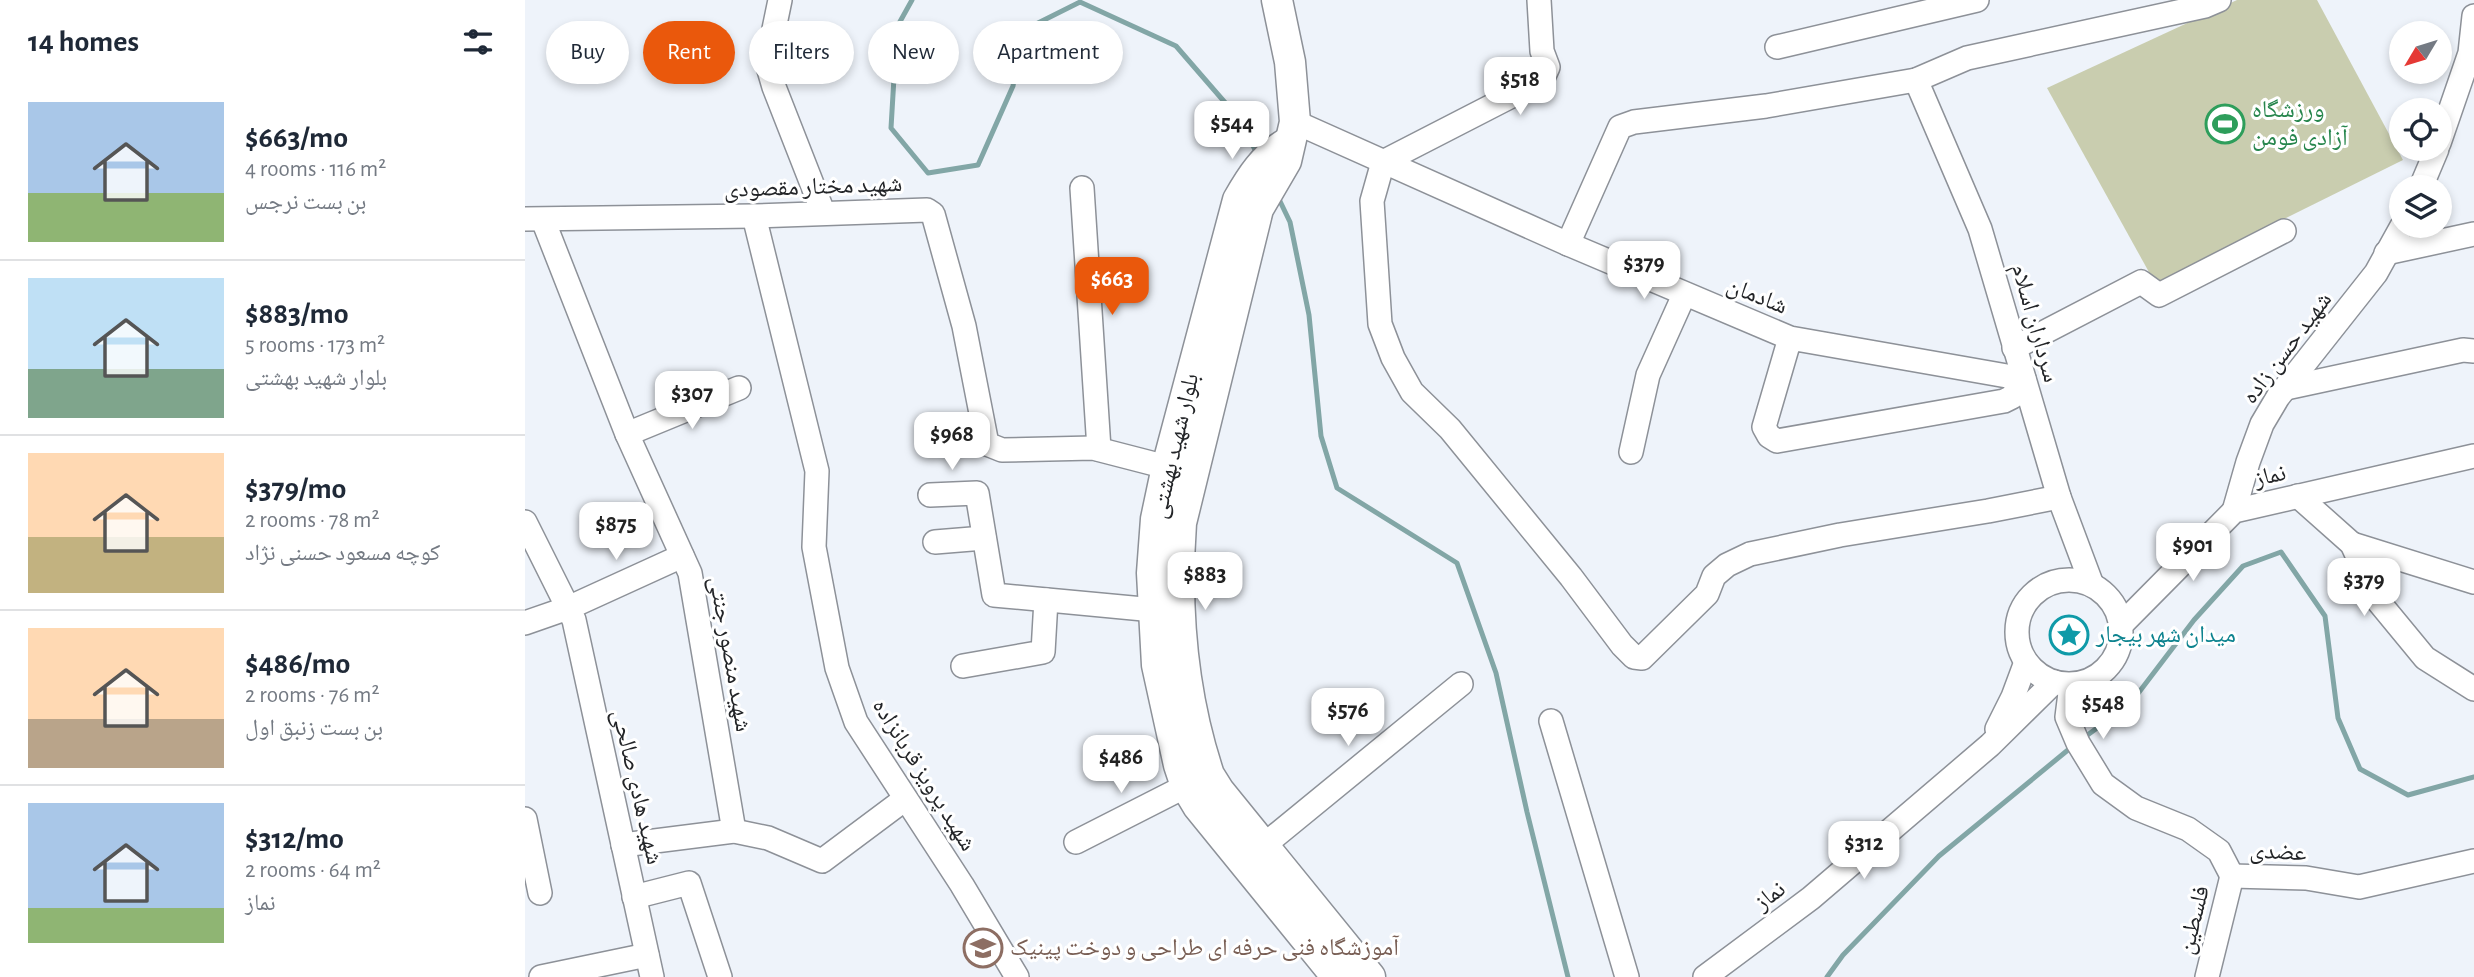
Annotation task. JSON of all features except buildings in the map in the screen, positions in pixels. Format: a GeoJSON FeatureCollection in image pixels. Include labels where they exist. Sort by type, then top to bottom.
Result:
{"type":"FeatureCollection","features":[{"type":"Feature","properties":{"kind":"main road"},"geometry":{"type":"LineString","coordinates":[[1277,0],[1290,62],[1285,144]]}},
{"type":"Feature","properties":{"kind":"main road","name":"بلوار شهید بهشتی"},"geometry":{"type":"LineString","coordinates":[[1285,144],[1248,204],[1180,470],[1156,519],[1152,573],[1157,665],[1179,765],[1186,786],[1198,806],[1321,937],[1370,977]]}},
{"type":"Feature","properties":{"kind":"main road","name":"بلوار شهید بهشتی"},"geometry":{"type":"LineString","coordinates":[[1180,470],[1181,523],[1177,574],[1182,662],[1209,775],[1263,846],[1321,937],[1337,977]]}},
{"type":"Feature","properties":{"kind":"street"},"geometry":{"type":"LineString","coordinates":[[780,0],[767,63],[774,88],[823,212]]}},
{"type":"Feature","properties":{"kind":"street"},"geometry":{"type":"LineString","coordinates":[[1539,0],[1542,51],[1548,67],[1543,78],[1383,162],[1373,201],[1380,324],[1393,358],[1412,392],[1450,429],[1571,577],[1615,637],[1634,657],[1642,658],[1650,652],[1694,608],[1707,594],[1714,576],[1727,565],[1750,554],[1840,535],[2059,497]]}},
{"type":"Feature","properties":{"kind":"street"},"geometry":{"type":"LineString","coordinates":[[1777,47],[1889,9],[1977,0]]}},
{"type":"Feature","properties":{"kind":"street"},"geometry":{"type":"LineString","coordinates":[[1568,244],[1619,127],[1634,122],[1766,106],[1916,80],[1966,58],[2205,6],[2219,0]]}},
{"type":"Feature","properties":{"kind":"street"},"geometry":{"type":"LineString","coordinates":[[2452,105],[2470,52],[2474,16]]}},
{"type":"Feature","properties":{"kind":"street","name":"سرداران اسلام"},"geometry":{"type":"LineString","coordinates":[[1916,80],[1980,229],[2059,497],[2092,585]]}},
{"type":"Feature","properties":{"kind":"street","name":"شادمان"},"geometry":{"type":"LineString","coordinates":[[1285,144],[1383,162],[1684,295],[1790,338],[2024,379]]}},
{"type":"Feature","properties":{"kind":"street"},"geometry":{"type":"LineString","coordinates":[[1081,188],[1098,449]]}},
{"type":"Feature","properties":{"kind":"street","name":"شهید مختار مقصودی"},"geometry":{"type":"LineString","coordinates":[[534,220],[927,210],[933,214],[964,326],[987,444],[1002,450],[1098,449],[1180,470]]}},
{"type":"Feature","properties":{"kind":"street","name":"شهید پرویز قربانزاده"},"geometry":{"type":"LineString","coordinates":[[754,216],[817,471],[814,547],[838,668],[856,722],[963,885],[1017,977]]}},
{"type":"Feature","properties":{"kind":"street","name":"شهید منصور جنتی"},"geometry":{"type":"LineString","coordinates":[[534,220],[690,573],[734,831]]}},
{"type":"Feature","properties":{"kind":"street"},"geometry":{"type":"LineString","coordinates":[[2014,348],[2141,282],[2159,295],[2284,231]]}},
{"type":"Feature","properties":{"kind":"street"},"geometry":{"type":"LineString","coordinates":[[2386,253],[2474,234]]}},
{"type":"Feature","properties":{"kind":"street","name":"شهید حسن زاده"},"geometry":{"type":"LineString","coordinates":[[2234,511],[2262,424],[2286,387],[2376,273],[2395,238]]}},
{"type":"Feature","properties":{"kind":"street"},"geometry":{"type":"LineString","coordinates":[[1631,452],[1648,375],[1684,295]]}},
{"type":"Feature","properties":{"kind":"street"},"geometry":{"type":"LineString","coordinates":[[1790,338],[1763,427],[1769,436],[1777,441],[2004,401],[2012,397],[2024,379]]}},
{"type":"Feature","properties":{"kind":"street"},"geometry":{"type":"LineString","coordinates":[[2286,387],[2463,350],[2474,351]]}},
{"type":"Feature","properties":{"kind":"street"},"geometry":{"type":"LineString","coordinates":[[627,434],[739,388]]}},
{"type":"Feature","properties":{"kind":"street","name":"نماز"},"geometry":{"type":"LineString","coordinates":[[2121,625],[2234,511],[2474,456]]}},
{"type":"Feature","properties":{"kind":"street"},"geometry":{"type":"LineString","coordinates":[[930,495],[977,493],[994,595],[1154,610]]}},
{"type":"Feature","properties":{"kind":"street"},"geometry":{"type":"LineString","coordinates":[[2298,496],[2352,544],[2378,601],[2425,658],[2474,689]]}},
{"type":"Feature","properties":{"kind":"street","name":"شهید هادی صالحی"},"geometry":{"type":"LineString","coordinates":[[525,522],[574,620],[650,966]]}},
{"type":"Feature","properties":{"kind":"street"},"geometry":{"type":"LineString","coordinates":[[935,541],[984,538]]}},
{"type":"Feature","properties":{"kind":"street"},"geometry":{"type":"LineString","coordinates":[[2352,544],[2474,582]]}},
{"type":"Feature","properties":{"kind":"street"},"geometry":{"type":"LineString","coordinates":[[525,623],[568,608],[683,556]]}},
{"type":"Feature","properties":{"kind":"street"},"geometry":{"type":"LineString","coordinates":[[2075,580],[2092,585],[2116,608],[2121,625],[2115,659],[2089,681],[2063,684],[2038,675],[2026,662],[2018,646],[2016,629],[2020,612],[2029,597],[2042,586],[2058,581],[2075,580]]}},
{"type":"Feature","properties":{"kind":"street"},"geometry":{"type":"LineString","coordinates":[[963,666],[1044,652],[1046,600]]}},
{"type":"Feature","properties":{"kind":"street"},"geometry":{"type":"LineString","coordinates":[[1990,745],[2013,698],[2026,662]]}},
{"type":"Feature","properties":{"kind":"street"},"geometry":{"type":"LineString","coordinates":[[1263,846],[1461,684]]}},
{"type":"Feature","properties":{"kind":"street","name":"نماز"},"geometry":{"type":"LineString","coordinates":[[1705,977],[1811,898],[2063,684]]}},
{"type":"Feature","properties":{"kind":"street","name":"عضدی"},"geometry":{"type":"LineString","coordinates":[[2063,684],[2067,717],[2078,743],[2103,784],[2136,808],[2188,830],[2219,851],[2232,876],[2306,878],[2359,887],[2474,861]]}},
{"type":"Feature","properties":{"kind":"street"},"geometry":{"type":"LineString","coordinates":[[1551,722],[1627,977]]}},
{"type":"Feature","properties":{"kind":"street"},"geometry":{"type":"LineString","coordinates":[[1076,842],[1186,786]]}},
{"type":"Feature","properties":{"kind":"street"},"geometry":{"type":"LineString","coordinates":[[623,845],[734,831],[768,838],[822,861],[905,799]]}},
{"type":"Feature","properties":{"kind":"street"},"geometry":{"type":"LineString","coordinates":[[525,819],[540,893]]}},
{"type":"Feature","properties":{"kind":"street","name":"فلسطین"},"geometry":{"type":"LineString","coordinates":[[2207,977],[2232,876]]}},
{"type":"Feature","properties":{"kind":"street"},"geometry":{"type":"LineString","coordinates":[[634,897],[689,883],[720,977]]}},
{"type":"Feature","properties":{"kind":"street"},"geometry":{"type":"LineString","coordinates":[[541,977],[650,966]]}},
{"type":"Feature","properties":{"kind":"green space","name":"ورزشگاه آزادی فومن"},"geometry":{"type":"Polygon","coordinates":[[[2237,0],[2317,0],[2389,134],[2389,161],[2401,161],[2155,283],[2047,88],[2237,0]]]}},
{"type":"Feature","properties":{"kind":"waterway"},"geometry":{"type":"LineString","coordinates":[[912,0],[897,27],[891,128],[928,173],[978,165],[1013,86],[1022,31],[1080,2],[1176,46],[1241,121],[1257,154]]}},
{"type":"Feature","properties":{"kind":"waterway"},"geometry":{"type":"LineString","coordinates":[[1277,195],[1290,222],[1309,315],[1321,436],[1337,488],[1457,563],[1496,673],[1568,977]]}},
{"type":"Feature","properties":{"kind":"waterway"},"geometry":{"type":"LineString","coordinates":[[2082,739],[2130,704],[2194,620],[2243,566],[2281,552],[2325,616],[2338,718],[2360,769],[2408,795],[2474,777]]}},
{"type":"Feature","properties":{"kind":"waterway"},"geometry":{"type":"LineString","coordinates":[[1827,977],[1843,955],[1939,856],[2074,745]]}},
{"type":"Feature","properties":{"kind":"place","name":"ورزشگاه آزادی فومن"},"geometry":{"type":"Point","coordinates":[2225,124]}},
{"type":"Feature","properties":{"kind":"place","name":"میدان شهر بیجار"},"geometry":{"type":"Point","coordinates":[2069,635]}},
{"type":"Feature","properties":{"kind":"place","name":"آموزشگاه فنی حرفه ای طراحی و دوخت پینیک"},"geometry":{"type":"Point","coordinates":[983,948]}}]}
